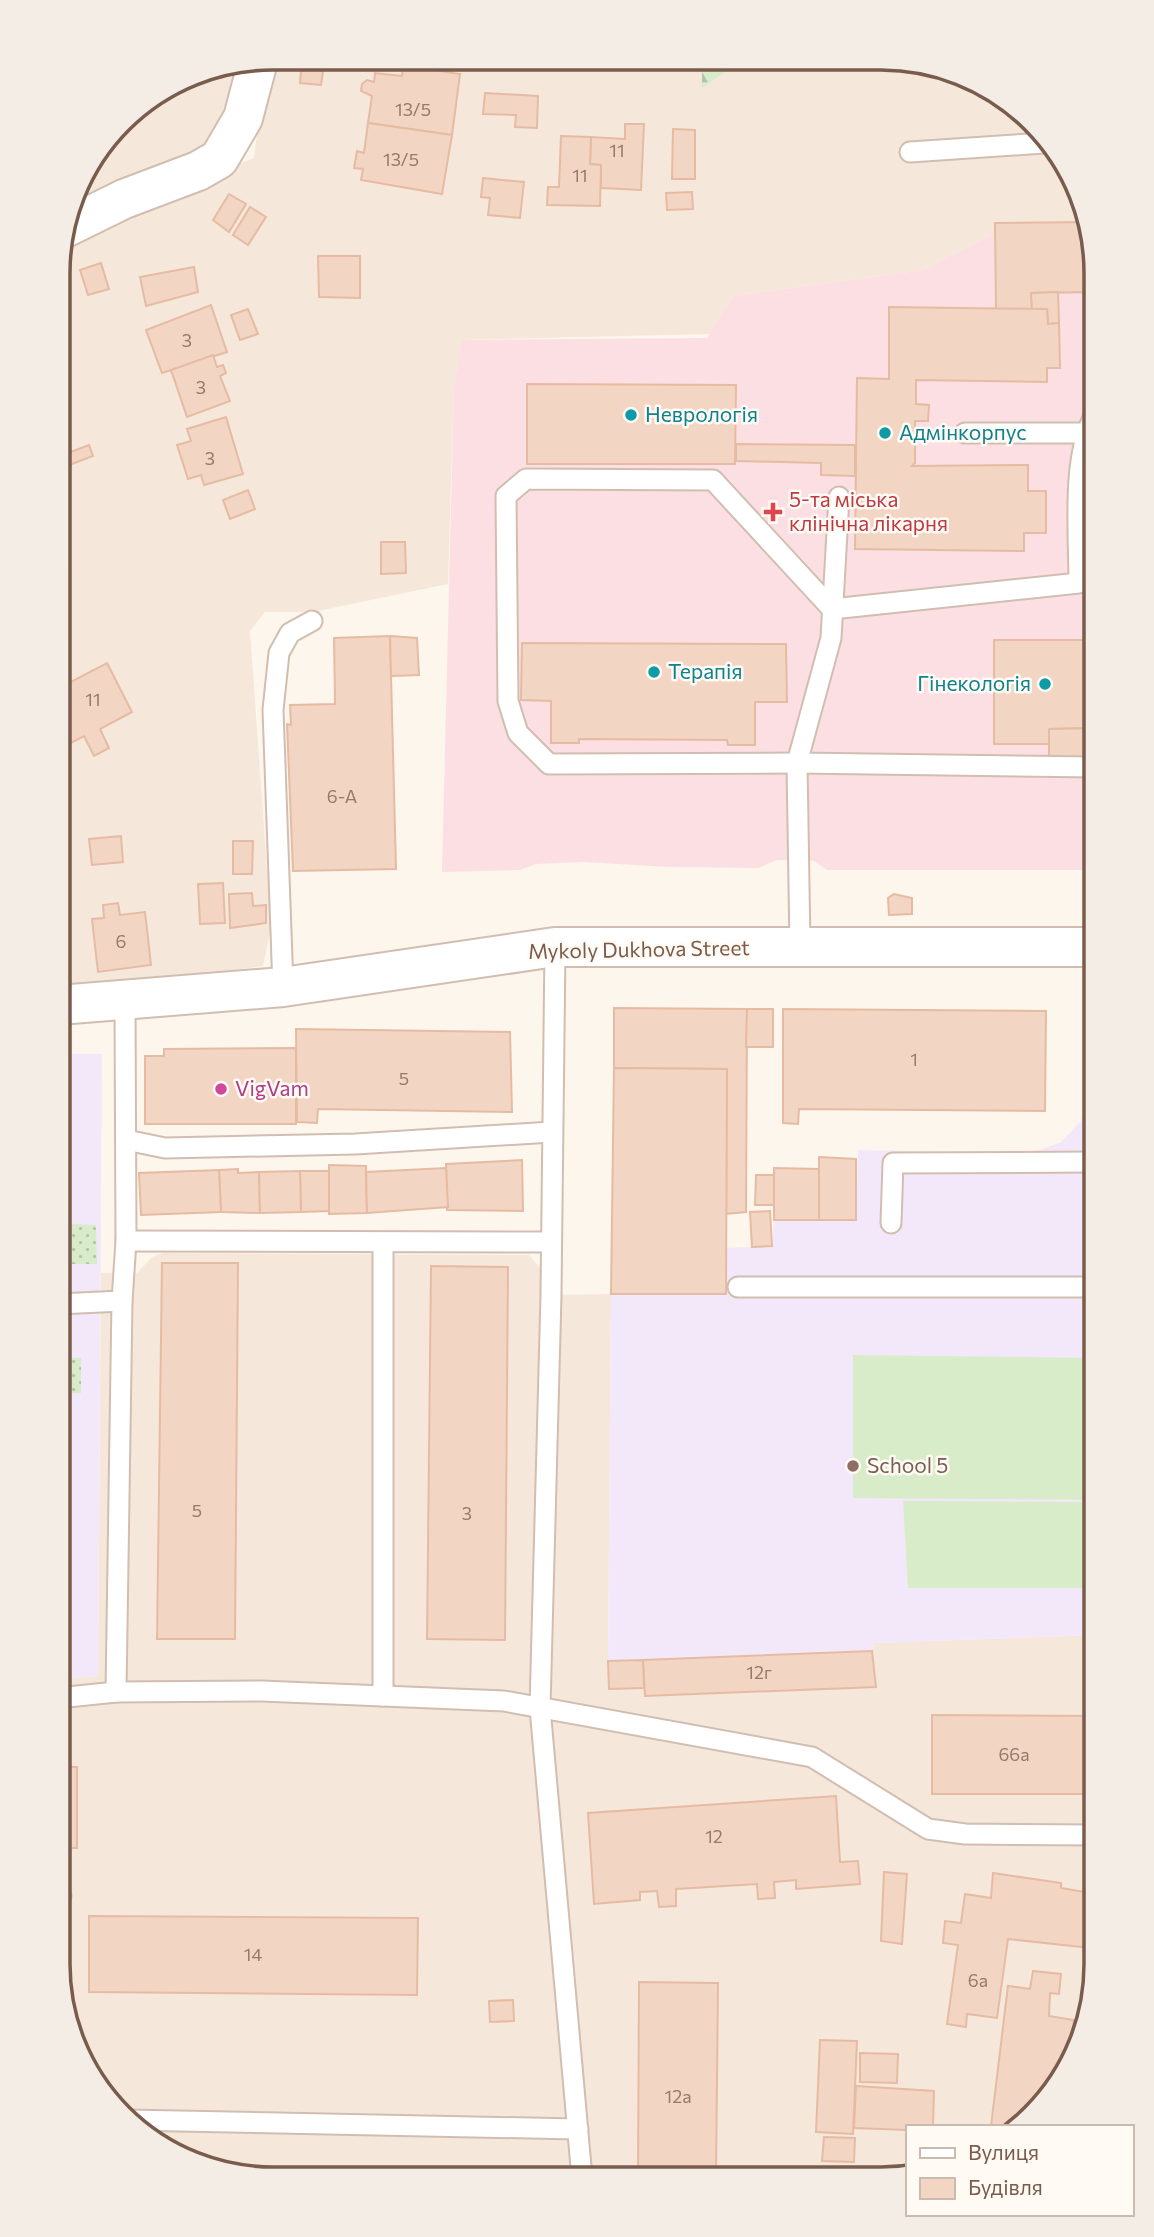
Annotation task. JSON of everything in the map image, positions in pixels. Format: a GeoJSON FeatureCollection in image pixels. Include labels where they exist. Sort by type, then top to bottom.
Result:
{"type":"FeatureCollection","features":[{"type":"Feature","properties":{"kind":"street"},"geometry":{"type":"LineString","coordinates":[[77,222],[124,199],[198,171],[219,159],[243,118],[255,71]]}},
{"type":"Feature","properties":{"kind":"street","name":"Mykoly Dukhova Street"},"geometry":{"type":"LineString","coordinates":[[70,1004],[283,987],[555,947],[1084,947]]}},
{"type":"Feature","properties":{"kind":"lane"},"geometry":{"type":"LineString","coordinates":[[910,152],[1037,143]]}},
{"type":"Feature","properties":{"kind":"lane"},"geometry":{"type":"LineString","coordinates":[[832,609],[1079,583],[1079,510],[1084,433],[965,433]]}},
{"type":"Feature","properties":{"kind":"lane"},"geometry":{"type":"LineString","coordinates":[[832,609],[713,480],[526,479],[506,496],[508,701],[518,733],[538,756],[549,764],[797,763],[1084,767]]}},
{"type":"Feature","properties":{"kind":"lane"},"geometry":{"type":"LineString","coordinates":[[800,947],[797,763],[825,671],[831,638],[839,497]]}},
{"type":"Feature","properties":{"kind":"lane"},"geometry":{"type":"LineString","coordinates":[[283,987],[273,710],[279,653],[290,633],[312,621]]}},
{"type":"Feature","properties":{"kind":"lane"},"geometry":{"type":"LineString","coordinates":[[555,947],[540,1708],[581,2167]]}},
{"type":"Feature","properties":{"kind":"lane"},"geometry":{"type":"LineString","coordinates":[[116,1692],[122,1301],[126,1241],[125,1002]]}},
{"type":"Feature","properties":{"kind":"lane"},"geometry":{"type":"LineString","coordinates":[[126,1140],[178,1148],[355,1144],[552,1132]]}},
{"type":"Feature","properties":{"kind":"lane"},"geometry":{"type":"LineString","coordinates":[[891,1223],[893,1163],[1084,1162]]}},
{"type":"Feature","properties":{"kind":"lane"},"geometry":{"type":"LineString","coordinates":[[126,1241],[551,1242]]}},
{"type":"Feature","properties":{"kind":"lane"},"geometry":{"type":"LineString","coordinates":[[383,1242],[383,1696]]}},
{"type":"Feature","properties":{"kind":"lane"},"geometry":{"type":"LineString","coordinates":[[738,1287],[1084,1287]]}},
{"type":"Feature","properties":{"kind":"lane"},"geometry":{"type":"LineString","coordinates":[[70,1303],[122,1301]]}},
{"type":"Feature","properties":{"kind":"lane"},"geometry":{"type":"LineString","coordinates":[[70,1697],[116,1692],[262,1691],[504,1701],[812,1757],[929,1829],[965,1834],[1084,1835]]}},
{"type":"Feature","properties":{"kind":"lane"},"geometry":{"type":"LineString","coordinates":[[144,2120],[578,2129]]}},
{"type":"Feature","properties":{"kind":"shaded area"},"geometry":{"type":"Polygon","coordinates":[[[265,70],[894,70],[921,74],[971,91],[1015,120],[1050,160],[1063,183],[1077,222],[996,223],[996,232],[924,270],[733,296],[710,334],[461,340],[454,387],[448,584],[313,612],[265,612],[250,631],[271,926],[263,966],[181,978],[70,986],[70,260],[73,239],[201,178],[254,158],[265,70]]]}},
{"type":"Feature","properties":{"kind":"shaded area"},"geometry":{"type":"Polygon","coordinates":[[[245,72],[226,135],[79,214],[97,171],[129,129],[160,104],[195,85],[245,72]]]}},
{"type":"Feature","properties":{"kind":"shaded area","name":"5-та міська клінічна лікарня"},"geometry":{"type":"Polygon","coordinates":[[[1077,222],[1084,260],[1084,870],[827,870],[814,861],[777,860],[758,868],[668,867],[584,862],[536,864],[520,870],[442,872],[454,387],[461,340],[707,338],[733,296],[924,270],[996,232],[995,223],[1077,222]]]}},
{"type":"Feature","properties":{"kind":"shaded area"},"geometry":{"type":"Polygon","coordinates":[[[70,1054],[102,1054],[98,1676],[70,1678],[70,1054]]]}},
{"type":"Feature","properties":{"kind":"shaded area","name":"School 5"},"geometry":{"type":"Polygon","coordinates":[[[1084,1110],[1084,1635],[874,1643],[872,1651],[608,1661],[611,1294],[726,1294],[726,1248],[772,1246],[774,1220],[856,1220],[858,1150],[1017,1153],[1040,1150],[1061,1142],[1081,1121],[1084,1110]]]}},
{"type":"Feature","properties":{"kind":"shaded area"},"geometry":{"type":"Polygon","coordinates":[[[163,1253],[529,1255],[539,1267],[552,1267],[551,1295],[611,1294],[608,1661],[872,1651],[873,1643],[1084,1635],[1084,1977],[1080,2004],[1069,2042],[1057,2066],[1025,2108],[1005,2125],[906,2125],[906,2165],[894,2167],[273,2167],[220,2160],[195,2152],[171,2140],[129,2108],[104,2077],[91,2054],[77,2017],[72,1991],[70,1678],[98,1676],[101,1273],[137,1273],[152,1257],[163,1253]]]}},
{"type":"Feature","properties":{"kind":"green space"},"geometry":{"type":"Polygon","coordinates":[[[702,70],[728,70],[702,88],[702,70]]]}},
{"type":"Feature","properties":{"kind":"green space"},"geometry":{"type":"Polygon","coordinates":[[[70,1224],[96,1225],[97,1264],[70,1264],[70,1224]]]}},
{"type":"Feature","properties":{"kind":"green space"},"geometry":{"type":"Polygon","coordinates":[[[853,1355],[1084,1358],[1084,1500],[853,1498],[853,1355]]]}},
{"type":"Feature","properties":{"kind":"green space"},"geometry":{"type":"Polygon","coordinates":[[[70,1358],[81,1358],[81,1393],[70,1393],[70,1358]]]}},
{"type":"Feature","properties":{"kind":"green space"},"geometry":{"type":"Polygon","coordinates":[[[903,1501],[1084,1502],[1084,1588],[908,1588],[903,1501]]]}},
{"type":"Feature","properties":{"kind":"building"},"geometry":{"type":"Polygon","coordinates":[[[301,70],[323,70],[321,85],[300,83],[301,70]]]}},
{"type":"Feature","properties":{"kind":"building"},"geometry":{"type":"Polygon","coordinates":[[[403,70],[460,74],[452,135],[368,123],[372,96],[361,91],[362,84],[367,80],[374,82],[375,73],[402,76],[403,70]]]}},
{"type":"Feature","properties":{"kind":"building"},"geometry":{"type":"Polygon","coordinates":[[[485,93],[538,96],[537,128],[515,127],[516,115],[483,114],[485,93]]]}},
{"type":"Feature","properties":{"kind":"building"},"geometry":{"type":"Polygon","coordinates":[[[368,123],[452,135],[442,194],[361,180],[363,169],[354,168],[357,151],[364,153],[368,123]]]}},
{"type":"Feature","properties":{"kind":"building"},"geometry":{"type":"Polygon","coordinates":[[[625,124],[644,124],[641,190],[601,188],[601,165],[590,164],[591,137],[625,139],[625,124]]]}},
{"type":"Feature","properties":{"kind":"building"},"geometry":{"type":"Polygon","coordinates":[[[673,129],[695,130],[695,179],[672,179],[673,129]]]}},
{"type":"Feature","properties":{"kind":"building"},"geometry":{"type":"Polygon","coordinates":[[[561,136],[591,137],[590,164],[601,165],[600,206],[547,205],[548,187],[559,187],[561,136]]]}},
{"type":"Feature","properties":{"kind":"building"},"geometry":{"type":"Polygon","coordinates":[[[483,178],[524,182],[520,218],[488,215],[490,198],[481,197],[483,178]]]}},
{"type":"Feature","properties":{"kind":"building"},"geometry":{"type":"Polygon","coordinates":[[[692,192],[693,209],[667,210],[666,193],[692,192]]]}},
{"type":"Feature","properties":{"kind":"building"},"geometry":{"type":"Polygon","coordinates":[[[229,194],[246,204],[229,232],[213,220],[229,194]]]}},
{"type":"Feature","properties":{"kind":"building"},"geometry":{"type":"Polygon","coordinates":[[[250,207],[266,217],[248,245],[233,235],[250,207]]]}},
{"type":"Feature","properties":{"kind":"building"},"geometry":{"type":"Polygon","coordinates":[[[1077,222],[1084,260],[1084,292],[1031,293],[1032,309],[996,309],[995,223],[1077,222]]]}},
{"type":"Feature","properties":{"kind":"building"},"geometry":{"type":"Polygon","coordinates":[[[318,256],[360,256],[360,298],[319,297],[318,256]]]}},
{"type":"Feature","properties":{"kind":"building"},"geometry":{"type":"Polygon","coordinates":[[[101,263],[109,289],[88,295],[80,270],[101,263]]]}},
{"type":"Feature","properties":{"kind":"building"},"geometry":{"type":"Polygon","coordinates":[[[194,267],[198,292],[146,306],[140,277],[194,267]]]}},
{"type":"Feature","properties":{"kind":"building"},"geometry":{"type":"Polygon","coordinates":[[[1058,292],[1059,323],[1048,324],[1047,309],[1032,309],[1031,293],[1058,292]]]}},
{"type":"Feature","properties":{"kind":"building"},"geometry":{"type":"Polygon","coordinates":[[[211,305],[227,352],[162,373],[146,330],[211,305]]]}},
{"type":"Feature","properties":{"kind":"building","name":"Адмінкорпус"},"geometry":{"type":"Polygon","coordinates":[[[889,307],[1047,309],[1048,324],[1059,323],[1060,368],[1047,368],[1047,382],[916,380],[916,404],[929,405],[928,421],[915,421],[915,463],[912,466],[1028,465],[1028,491],[1046,491],[1046,533],[1024,533],[1024,551],[855,549],[857,378],[889,379],[889,307]]]}},
{"type":"Feature","properties":{"kind":"building"},"geometry":{"type":"Polygon","coordinates":[[[248,309],[258,334],[240,340],[231,315],[248,309]]]}},
{"type":"Feature","properties":{"kind":"building"},"geometry":{"type":"Polygon","coordinates":[[[213,355],[217,367],[223,365],[226,373],[220,376],[230,401],[187,417],[171,370],[213,355]]]}},
{"type":"Feature","properties":{"kind":"building","name":"Неврологія"},"geometry":{"type":"Polygon","coordinates":[[[527,384],[736,385],[735,464],[527,464],[527,384]]]}},
{"type":"Feature","properties":{"kind":"building"},"geometry":{"type":"Polygon","coordinates":[[[226,417],[243,474],[204,485],[201,475],[188,479],[177,445],[191,441],[187,429],[226,417]]]}},
{"type":"Feature","properties":{"kind":"building"},"geometry":{"type":"Polygon","coordinates":[[[736,444],[855,445],[855,476],[821,475],[821,463],[736,461],[736,444]]]}},
{"type":"Feature","properties":{"kind":"building"},"geometry":{"type":"Polygon","coordinates":[[[89,445],[93,456],[70,465],[70,450],[71,452],[89,445]]]}},
{"type":"Feature","properties":{"kind":"building"},"geometry":{"type":"Polygon","coordinates":[[[248,490],[255,509],[230,519],[223,500],[248,490]]]}},
{"type":"Feature","properties":{"kind":"building"},"geometry":{"type":"Polygon","coordinates":[[[381,542],[405,542],[406,573],[381,574],[381,542]]]}},
{"type":"Feature","properties":{"kind":"building"},"geometry":{"type":"Polygon","coordinates":[[[390,636],[396,869],[293,871],[287,724],[291,725],[290,705],[335,704],[334,638],[390,636]]]}},
{"type":"Feature","properties":{"kind":"building"},"geometry":{"type":"Polygon","coordinates":[[[390,636],[417,638],[419,675],[391,676],[390,636]]]}},
{"type":"Feature","properties":{"kind":"building","name":"Гінекологія"},"geometry":{"type":"Polygon","coordinates":[[[994,640],[1084,640],[1084,728],[1049,729],[1049,744],[994,744],[994,640]]]}},
{"type":"Feature","properties":{"kind":"building","name":"Терапія"},"geometry":{"type":"Polygon","coordinates":[[[522,643],[786,644],[787,702],[755,702],[755,745],[728,745],[727,740],[579,739],[579,743],[551,743],[551,701],[521,700],[522,643]]]}},
{"type":"Feature","properties":{"kind":"building"},"geometry":{"type":"Polygon","coordinates":[[[107,663],[132,712],[100,729],[109,748],[94,756],[84,736],[70,743],[70,682],[107,663]]]}},
{"type":"Feature","properties":{"kind":"building"},"geometry":{"type":"Polygon","coordinates":[[[1084,728],[1084,758],[1049,759],[1049,729],[1084,728]]]}},
{"type":"Feature","properties":{"kind":"building"},"geometry":{"type":"Polygon","coordinates":[[[121,836],[123,862],[92,865],[89,839],[121,836]]]}},
{"type":"Feature","properties":{"kind":"building"},"geometry":{"type":"Polygon","coordinates":[[[233,841],[253,841],[252,874],[233,874],[233,841]]]}},
{"type":"Feature","properties":{"kind":"building"},"geometry":{"type":"Polygon","coordinates":[[[223,883],[225,923],[200,924],[198,884],[223,883]]]}},
{"type":"Feature","properties":{"kind":"building"},"geometry":{"type":"Polygon","coordinates":[[[252,893],[253,906],[266,905],[266,923],[230,928],[229,894],[252,893]]]}},
{"type":"Feature","properties":{"kind":"building"},"geometry":{"type":"Polygon","coordinates":[[[894,894],[912,898],[912,914],[889,915],[888,898],[894,894]]]}},
{"type":"Feature","properties":{"kind":"building"},"geometry":{"type":"Polygon","coordinates":[[[118,903],[120,915],[145,912],[151,965],[98,972],[92,919],[104,918],[103,905],[118,903]]]}},
{"type":"Feature","properties":{"kind":"building"},"geometry":{"type":"Polygon","coordinates":[[[614,1008],[747,1009],[746,1212],[726,1214],[727,1069],[614,1068],[614,1008]]]}},
{"type":"Feature","properties":{"kind":"building"},"geometry":{"type":"Polygon","coordinates":[[[747,1009],[773,1009],[773,1047],[746,1047],[747,1009]]]}},
{"type":"Feature","properties":{"kind":"building"},"geometry":{"type":"Polygon","coordinates":[[[783,1009],[1046,1011],[1045,1111],[799,1109],[798,1124],[783,1123],[783,1009]]]}},
{"type":"Feature","properties":{"kind":"building"},"geometry":{"type":"Polygon","coordinates":[[[296,1029],[510,1032],[512,1112],[318,1109],[317,1123],[297,1122],[296,1029]]]}},
{"type":"Feature","properties":{"kind":"building","name":"VigVam"},"geometry":{"type":"Polygon","coordinates":[[[296,1048],[296,1124],[145,1124],[145,1056],[164,1056],[164,1049],[296,1048]]]}},
{"type":"Feature","properties":{"kind":"building"},"geometry":{"type":"Polygon","coordinates":[[[614,1068],[727,1069],[726,1294],[611,1294],[614,1068]]]}},
{"type":"Feature","properties":{"kind":"building"},"geometry":{"type":"Polygon","coordinates":[[[819,1157],[856,1159],[856,1220],[819,1220],[819,1157]]]}},
{"type":"Feature","properties":{"kind":"building"},"geometry":{"type":"Polygon","coordinates":[[[522,1160],[523,1211],[447,1210],[446,1164],[522,1160]]]}},
{"type":"Feature","properties":{"kind":"building"},"geometry":{"type":"Polygon","coordinates":[[[329,1165],[366,1166],[367,1213],[329,1214],[329,1165]]]}},
{"type":"Feature","properties":{"kind":"building"},"geometry":{"type":"Polygon","coordinates":[[[446,1168],[448,1207],[367,1213],[366,1172],[446,1168]]]}},
{"type":"Feature","properties":{"kind":"building"},"geometry":{"type":"Polygon","coordinates":[[[774,1168],[819,1169],[819,1220],[774,1220],[774,1168]]]}},
{"type":"Feature","properties":{"kind":"building"},"geometry":{"type":"Polygon","coordinates":[[[238,1169],[238,1173],[259,1172],[260,1213],[221,1212],[219,1170],[238,1169]]]}},
{"type":"Feature","properties":{"kind":"building"},"geometry":{"type":"Polygon","coordinates":[[[219,1170],[221,1212],[141,1215],[139,1173],[219,1170]]]}},
{"type":"Feature","properties":{"kind":"building"},"geometry":{"type":"Polygon","coordinates":[[[300,1171],[329,1171],[329,1211],[301,1212],[300,1171]]]}},
{"type":"Feature","properties":{"kind":"building"},"geometry":{"type":"Polygon","coordinates":[[[300,1171],[301,1212],[260,1213],[259,1172],[300,1171]]]}},
{"type":"Feature","properties":{"kind":"building"},"geometry":{"type":"Polygon","coordinates":[[[756,1175],[774,1175],[774,1205],[755,1205],[756,1175]]]}},
{"type":"Feature","properties":{"kind":"building"},"geometry":{"type":"Polygon","coordinates":[[[770,1211],[772,1246],[752,1247],[750,1212],[770,1211]]]}},
{"type":"Feature","properties":{"kind":"building"},"geometry":{"type":"Polygon","coordinates":[[[162,1263],[238,1263],[235,1639],[157,1639],[162,1263]]]}},
{"type":"Feature","properties":{"kind":"building"},"geometry":{"type":"Polygon","coordinates":[[[431,1266],[508,1267],[505,1640],[427,1639],[431,1266]]]}},
{"type":"Feature","properties":{"kind":"building"},"geometry":{"type":"Polygon","coordinates":[[[872,1651],[876,1687],[645,1696],[643,1660],[872,1651]]]}},
{"type":"Feature","properties":{"kind":"building"},"geometry":{"type":"Polygon","coordinates":[[[643,1660],[644,1688],[609,1689],[608,1661],[643,1660]]]}},
{"type":"Feature","properties":{"kind":"building"},"geometry":{"type":"Polygon","coordinates":[[[932,1715],[1084,1716],[1084,1794],[932,1794],[932,1715]]]}},
{"type":"Feature","properties":{"kind":"building"},"geometry":{"type":"Polygon","coordinates":[[[70,1767],[77,1767],[77,1848],[70,1848],[70,1767]]]}},
{"type":"Feature","properties":{"kind":"building"},"geometry":{"type":"Polygon","coordinates":[[[836,1796],[840,1862],[858,1861],[860,1884],[796,1889],[796,1880],[774,1882],[775,1898],[758,1899],[757,1884],[676,1889],[676,1906],[659,1907],[657,1891],[640,1892],[640,1900],[594,1904],[588,1813],[836,1796]]]}},
{"type":"Feature","properties":{"kind":"building"},"geometry":{"type":"Polygon","coordinates":[[[884,1872],[907,1874],[902,1944],[881,1941],[884,1872]]]}},
{"type":"Feature","properties":{"kind":"building"},"geometry":{"type":"Polygon","coordinates":[[[993,1873],[1061,1883],[1061,1888],[1084,1892],[1084,1947],[1008,1939],[997,2018],[967,2014],[966,2027],[947,2024],[958,1945],[943,1943],[945,1921],[961,1923],[965,1894],[991,1898],[993,1873]]]}},
{"type":"Feature","properties":{"kind":"building"},"geometry":{"type":"Polygon","coordinates":[[[89,1916],[418,1918],[417,1995],[89,1992],[89,1916]]]}},
{"type":"Feature","properties":{"kind":"building"},"geometry":{"type":"Polygon","coordinates":[[[1033,1971],[1061,1974],[1059,1994],[1050,1993],[1049,2016],[1074,2020],[1073,2030],[1057,2066],[1025,2108],[1005,2125],[991,2125],[1008,1986],[1030,1989],[1033,1971]]]}},
{"type":"Feature","properties":{"kind":"building"},"geometry":{"type":"Polygon","coordinates":[[[639,1982],[718,1983],[716,2167],[638,2167],[639,1982]]]}},
{"type":"Feature","properties":{"kind":"building"},"geometry":{"type":"Polygon","coordinates":[[[513,2000],[514,2021],[490,2022],[489,2001],[513,2000]]]}},
{"type":"Feature","properties":{"kind":"building"},"geometry":{"type":"Polygon","coordinates":[[[820,2040],[857,2041],[853,2134],[816,2132],[820,2040]]]}},
{"type":"Feature","properties":{"kind":"building"},"geometry":{"type":"Polygon","coordinates":[[[860,2053],[898,2054],[897,2083],[860,2082],[860,2053]]]}},
{"type":"Feature","properties":{"kind":"building"},"geometry":{"type":"Polygon","coordinates":[[[856,2086],[934,2091],[933,2125],[906,2125],[906,2130],[854,2128],[856,2086]]]}},
{"type":"Feature","properties":{"kind":"building"},"geometry":{"type":"Polygon","coordinates":[[[824,2137],[855,2138],[854,2162],[822,2161],[824,2137]]]}},
{"type":"Feature","properties":{"kind":"place","name":"Неврологія"},"geometry":{"type":"Point","coordinates":[631,415]}},
{"type":"Feature","properties":{"kind":"place","name":"Адмінкорпус"},"geometry":{"type":"Point","coordinates":[885,433]}},
{"type":"Feature","properties":{"kind":"place","name":"5-та міська клінічна лікарня"},"geometry":{"type":"Point","coordinates":[773,512]}},
{"type":"Feature","properties":{"kind":"place","name":"Терапія"},"geometry":{"type":"Point","coordinates":[654,672]}},
{"type":"Feature","properties":{"kind":"place","name":"Гінекологія"},"geometry":{"type":"Point","coordinates":[1045,684]}},
{"type":"Feature","properties":{"kind":"place","name":"VigVam"},"geometry":{"type":"Point","coordinates":[221,1089]}},
{"type":"Feature","properties":{"kind":"place","name":"School 5"},"geometry":{"type":"Point","coordinates":[853,1466]}}]}
